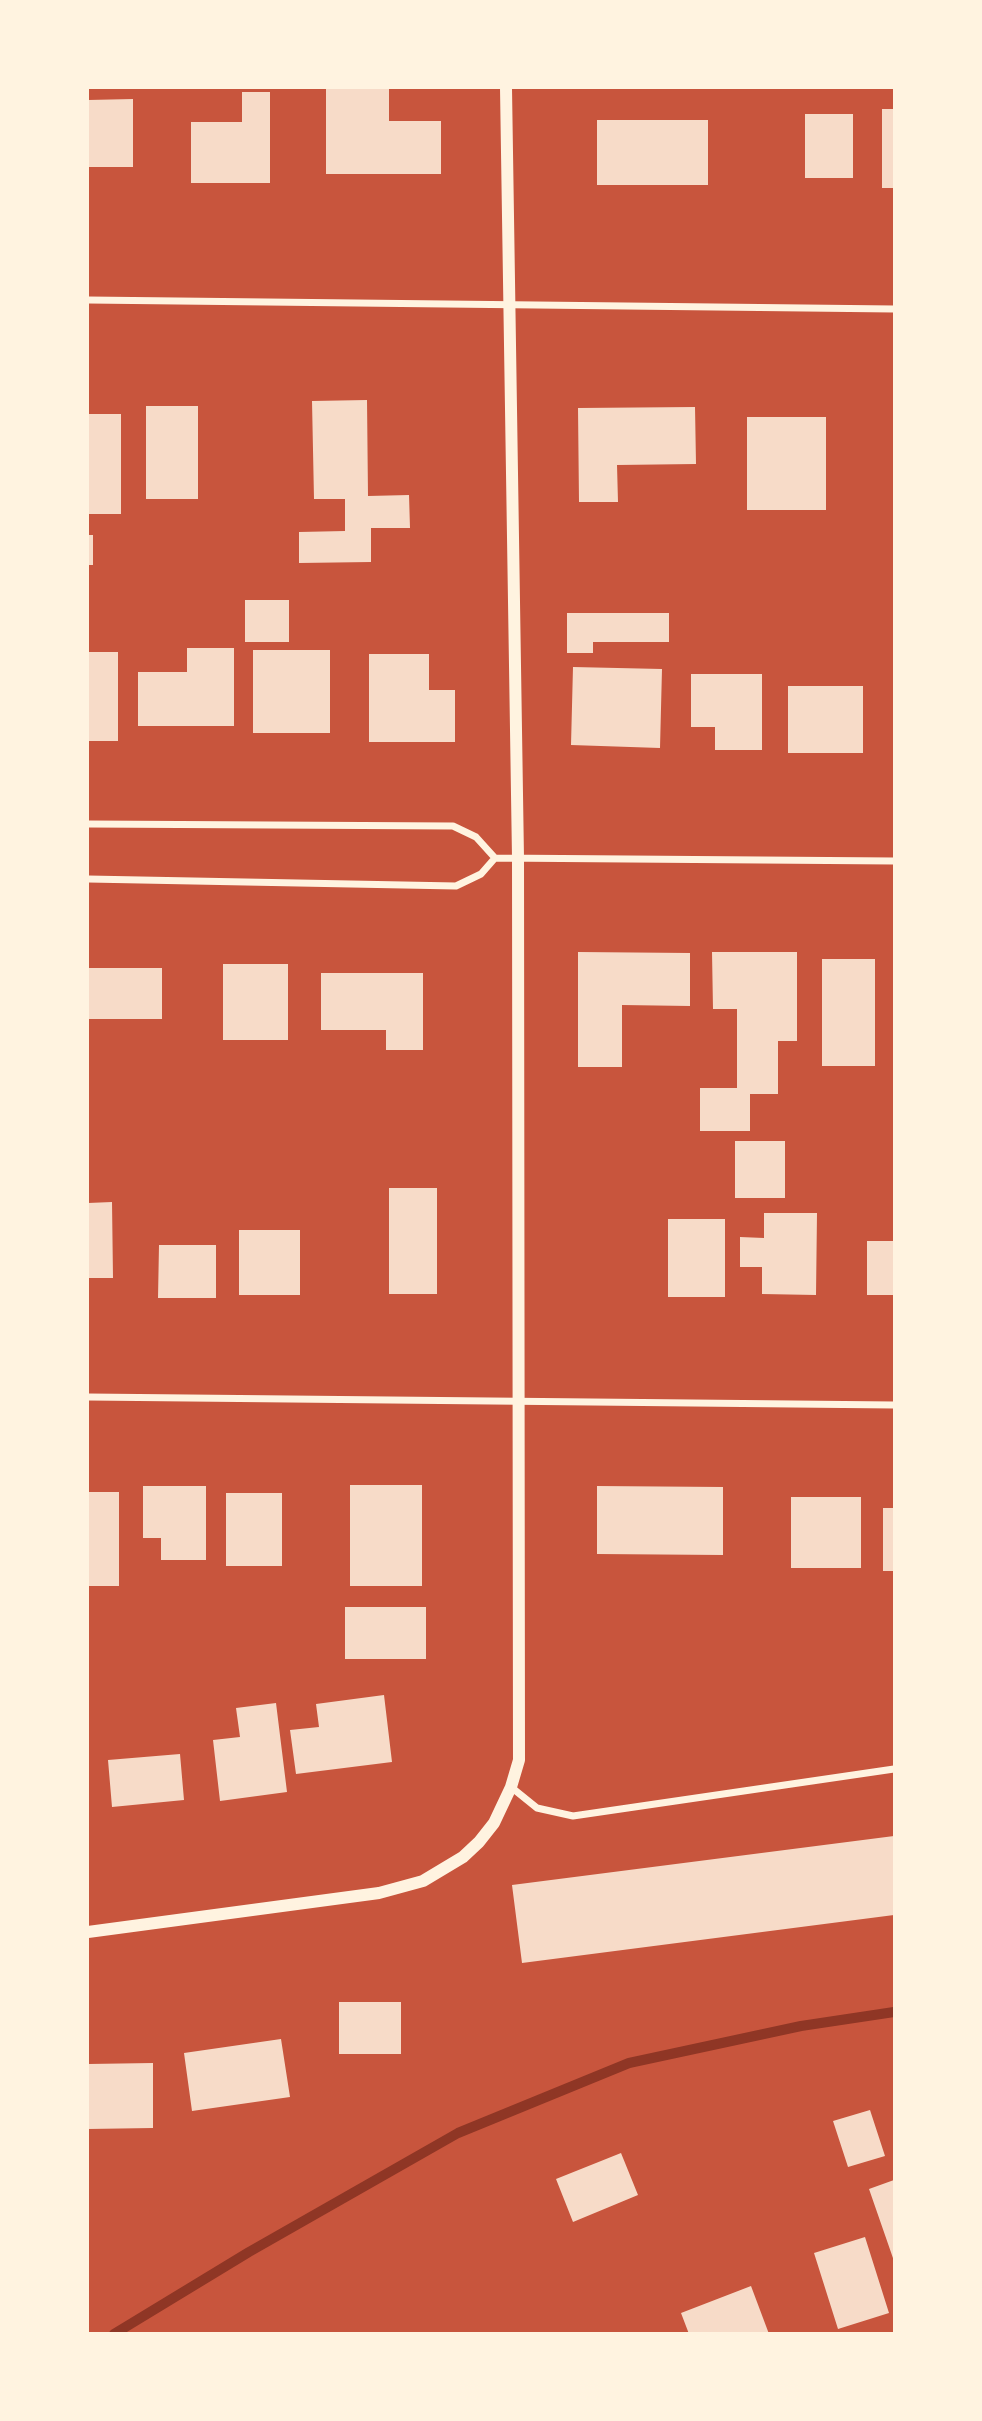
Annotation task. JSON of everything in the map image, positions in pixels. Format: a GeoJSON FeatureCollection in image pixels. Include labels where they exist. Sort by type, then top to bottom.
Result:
{"type":"FeatureCollection","features":[{"type":"Feature","properties":{"kind":"street"},"geometry":{"type":"LineString","coordinates":[[88,1932],[379,1893],[423,1881],[463,1857],[480,1842],[494,1823],[511,1787],[519,1760],[521,1401],[518,858],[506,88]]}},
{"type":"Feature","properties":{"kind":"street"},"geometry":{"type":"LineString","coordinates":[[88,300],[894,309]]}},
{"type":"Feature","properties":{"kind":"street"},"geometry":{"type":"LineString","coordinates":[[88,824],[453,826],[476,836],[495,858]]}},
{"type":"Feature","properties":{"kind":"street"},"geometry":{"type":"LineString","coordinates":[[88,879],[456,886],[481,874],[495,858],[894,861]]}},
{"type":"Feature","properties":{"kind":"street"},"geometry":{"type":"LineString","coordinates":[[88,1397],[894,1405]]}},
{"type":"Feature","properties":{"kind":"street"},"geometry":{"type":"LineString","coordinates":[[511,1787],[537,1808],[573,1816],[894,1769]]}},
{"type":"Feature","properties":{"kind":"building"},"geometry":{"type":"Polygon","coordinates":[[[326,88],[389,88],[389,121],[441,121],[441,174],[326,174],[326,88]]]}},
{"type":"Feature","properties":{"kind":"building"},"geometry":{"type":"Polygon","coordinates":[[[242,92],[270,92],[270,183],[191,183],[191,122],[242,122],[242,92]]]}},
{"type":"Feature","properties":{"kind":"building"},"geometry":{"type":"Polygon","coordinates":[[[133,99],[133,167],[88,167],[88,100],[133,99]]]}},
{"type":"Feature","properties":{"kind":"building"},"geometry":{"type":"Polygon","coordinates":[[[882,109],[894,109],[894,188],[882,188],[882,109]]]}},
{"type":"Feature","properties":{"kind":"building"},"geometry":{"type":"Polygon","coordinates":[[[805,114],[853,114],[853,178],[805,178],[805,114]]]}},
{"type":"Feature","properties":{"kind":"building"},"geometry":{"type":"Polygon","coordinates":[[[597,120],[708,120],[708,185],[597,185],[597,120]]]}},
{"type":"Feature","properties":{"kind":"building"},"geometry":{"type":"Polygon","coordinates":[[[367,400],[368,496],[409,495],[410,528],[371,528],[371,562],[299,563],[299,532],[345,531],[345,499],[314,499],[312,401],[367,400]]]}},
{"type":"Feature","properties":{"kind":"building"},"geometry":{"type":"Polygon","coordinates":[[[146,406],[198,406],[198,499],[146,499],[146,406]]]}},
{"type":"Feature","properties":{"kind":"building"},"geometry":{"type":"Polygon","coordinates":[[[695,407],[696,464],[617,465],[618,502],[579,502],[578,408],[695,407]]]}},
{"type":"Feature","properties":{"kind":"building"},"geometry":{"type":"Polygon","coordinates":[[[88,414],[121,414],[121,514],[88,514],[88,414]]]}},
{"type":"Feature","properties":{"kind":"building"},"geometry":{"type":"Polygon","coordinates":[[[747,417],[826,417],[826,510],[747,510],[747,417]]]}},
{"type":"Feature","properties":{"kind":"building"},"geometry":{"type":"Polygon","coordinates":[[[88,535],[93,535],[93,565],[88,565],[88,535]]]}},
{"type":"Feature","properties":{"kind":"building"},"geometry":{"type":"Polygon","coordinates":[[[245,600],[289,600],[289,642],[245,642],[245,600]]]}},
{"type":"Feature","properties":{"kind":"building"},"geometry":{"type":"Polygon","coordinates":[[[567,613],[669,613],[669,642],[593,642],[593,653],[567,653],[567,613]]]}},
{"type":"Feature","properties":{"kind":"building"},"geometry":{"type":"Polygon","coordinates":[[[187,648],[234,648],[234,726],[138,726],[138,672],[187,672],[187,648]]]}},
{"type":"Feature","properties":{"kind":"building"},"geometry":{"type":"Polygon","coordinates":[[[253,650],[330,650],[330,733],[253,733],[253,650]]]}},
{"type":"Feature","properties":{"kind":"building"},"geometry":{"type":"Polygon","coordinates":[[[88,652],[118,652],[118,741],[88,741],[88,652]]]}},
{"type":"Feature","properties":{"kind":"building"},"geometry":{"type":"Polygon","coordinates":[[[369,654],[429,654],[429,690],[455,690],[455,742],[369,742],[369,654]]]}},
{"type":"Feature","properties":{"kind":"building"},"geometry":{"type":"Polygon","coordinates":[[[573,667],[662,669],[660,748],[571,745],[573,667]]]}},
{"type":"Feature","properties":{"kind":"building"},"geometry":{"type":"Polygon","coordinates":[[[691,674],[762,674],[762,750],[715,750],[715,727],[691,727],[691,674]]]}},
{"type":"Feature","properties":{"kind":"building"},"geometry":{"type":"Polygon","coordinates":[[[788,686],[863,686],[863,753],[788,753],[788,686]]]}},
{"type":"Feature","properties":{"kind":"building"},"geometry":{"type":"Polygon","coordinates":[[[578,952],[690,953],[690,1006],[622,1005],[622,1067],[578,1067],[578,952]]]}},
{"type":"Feature","properties":{"kind":"building"},"geometry":{"type":"Polygon","coordinates":[[[712,952],[797,952],[797,1041],[778,1041],[778,1094],[750,1094],[750,1131],[700,1131],[700,1088],[737,1088],[737,1009],[713,1009],[712,952]]]}},
{"type":"Feature","properties":{"kind":"building"},"geometry":{"type":"Polygon","coordinates":[[[822,959],[875,959],[875,1066],[822,1066],[822,959]]]}},
{"type":"Feature","properties":{"kind":"building"},"geometry":{"type":"Polygon","coordinates":[[[223,964],[288,964],[288,1040],[223,1040],[223,964]]]}},
{"type":"Feature","properties":{"kind":"building"},"geometry":{"type":"Polygon","coordinates":[[[88,968],[162,968],[162,1019],[88,1019],[88,968]]]}},
{"type":"Feature","properties":{"kind":"building"},"geometry":{"type":"Polygon","coordinates":[[[321,973],[423,973],[423,1050],[386,1050],[386,1030],[321,1030],[321,973]]]}},
{"type":"Feature","properties":{"kind":"building"},"geometry":{"type":"Polygon","coordinates":[[[735,1141],[785,1141],[785,1198],[735,1198],[735,1141]]]}},
{"type":"Feature","properties":{"kind":"building"},"geometry":{"type":"Polygon","coordinates":[[[389,1188],[437,1188],[437,1294],[389,1294],[389,1188]]]}},
{"type":"Feature","properties":{"kind":"building"},"geometry":{"type":"Polygon","coordinates":[[[112,1202],[113,1278],[88,1278],[88,1203],[112,1202]]]}},
{"type":"Feature","properties":{"kind":"building"},"geometry":{"type":"Polygon","coordinates":[[[764,1213],[817,1213],[816,1295],[762,1294],[762,1267],[740,1267],[740,1237],[764,1238],[764,1213]]]}},
{"type":"Feature","properties":{"kind":"building"},"geometry":{"type":"Polygon","coordinates":[[[668,1219],[725,1219],[725,1297],[668,1297],[668,1219]]]}},
{"type":"Feature","properties":{"kind":"building"},"geometry":{"type":"Polygon","coordinates":[[[239,1230],[300,1230],[300,1295],[239,1295],[239,1230]]]}},
{"type":"Feature","properties":{"kind":"building"},"geometry":{"type":"Polygon","coordinates":[[[867,1241],[894,1241],[894,1295],[867,1295],[867,1241]]]}},
{"type":"Feature","properties":{"kind":"building"},"geometry":{"type":"Polygon","coordinates":[[[159,1245],[216,1245],[216,1298],[158,1298],[159,1245]]]}},
{"type":"Feature","properties":{"kind":"building"},"geometry":{"type":"Polygon","coordinates":[[[350,1485],[422,1485],[422,1586],[350,1586],[350,1485]]]}},
{"type":"Feature","properties":{"kind":"building"},"geometry":{"type":"Polygon","coordinates":[[[143,1486],[206,1486],[206,1560],[161,1560],[161,1538],[143,1538],[143,1486]]]}},
{"type":"Feature","properties":{"kind":"building"},"geometry":{"type":"Polygon","coordinates":[[[597,1486],[723,1487],[723,1555],[597,1554],[597,1486]]]}},
{"type":"Feature","properties":{"kind":"building"},"geometry":{"type":"Polygon","coordinates":[[[88,1492],[119,1492],[119,1586],[88,1586],[88,1492]]]}},
{"type":"Feature","properties":{"kind":"building"},"geometry":{"type":"Polygon","coordinates":[[[226,1493],[282,1493],[282,1566],[226,1566],[226,1493]]]}},
{"type":"Feature","properties":{"kind":"building"},"geometry":{"type":"Polygon","coordinates":[[[791,1497],[861,1497],[861,1568],[791,1568],[791,1497]]]}},
{"type":"Feature","properties":{"kind":"building"},"geometry":{"type":"Polygon","coordinates":[[[883,1508],[894,1508],[894,1571],[883,1571],[883,1508]]]}},
{"type":"Feature","properties":{"kind":"building"},"geometry":{"type":"Polygon","coordinates":[[[345,1607],[426,1607],[426,1659],[345,1659],[345,1607]]]}},
{"type":"Feature","properties":{"kind":"building"},"geometry":{"type":"Polygon","coordinates":[[[384,1695],[392,1762],[296,1774],[290,1730],[319,1727],[316,1704],[384,1695]]]}},
{"type":"Feature","properties":{"kind":"building"},"geometry":{"type":"Polygon","coordinates":[[[276,1703],[287,1792],[220,1801],[213,1740],[240,1737],[236,1708],[276,1703]]]}},
{"type":"Feature","properties":{"kind":"building"},"geometry":{"type":"Polygon","coordinates":[[[180,1754],[184,1800],[112,1807],[108,1760],[180,1754]]]}},
{"type":"Feature","properties":{"kind":"building"},"geometry":{"type":"Polygon","coordinates":[[[894,1836],[894,1915],[522,1963],[512,1885],[894,1836]]]}},
{"type":"Feature","properties":{"kind":"building"},"geometry":{"type":"Polygon","coordinates":[[[339,2002],[401,2002],[401,2054],[339,2054],[339,2002]]]}},
{"type":"Feature","properties":{"kind":"building"},"geometry":{"type":"Polygon","coordinates":[[[281,2039],[290,2097],[192,2111],[184,2053],[281,2039]]]}},
{"type":"Feature","properties":{"kind":"building"},"geometry":{"type":"Polygon","coordinates":[[[153,2063],[153,2128],[88,2129],[88,2064],[153,2063]]]}},
{"type":"Feature","properties":{"kind":"building"},"geometry":{"type":"Polygon","coordinates":[[[870,2110],[885,2156],[848,2167],[833,2121],[870,2110]]]}},
{"type":"Feature","properties":{"kind":"building"},"geometry":{"type":"Polygon","coordinates":[[[621,2153],[638,2195],[573,2222],[556,2179],[621,2153]]]}},
{"type":"Feature","properties":{"kind":"building"},"geometry":{"type":"Polygon","coordinates":[[[894,2180],[894,2261],[869,2189],[894,2180]]]}},
{"type":"Feature","properties":{"kind":"building"},"geometry":{"type":"Polygon","coordinates":[[[865,2237],[889,2313],[838,2329],[814,2253],[865,2237]]]}},
{"type":"Feature","properties":{"kind":"building"},"geometry":{"type":"Polygon","coordinates":[[[751,2286],[769,2334],[689,2334],[681,2313],[751,2286]]]}},
{"type":"Feature","properties":{"kind":"waterway"},"geometry":{"type":"LineString","coordinates":[[114,2334],[249,2252],[458,2133],[629,2063],[801,2026],[894,2012]]}}]}
